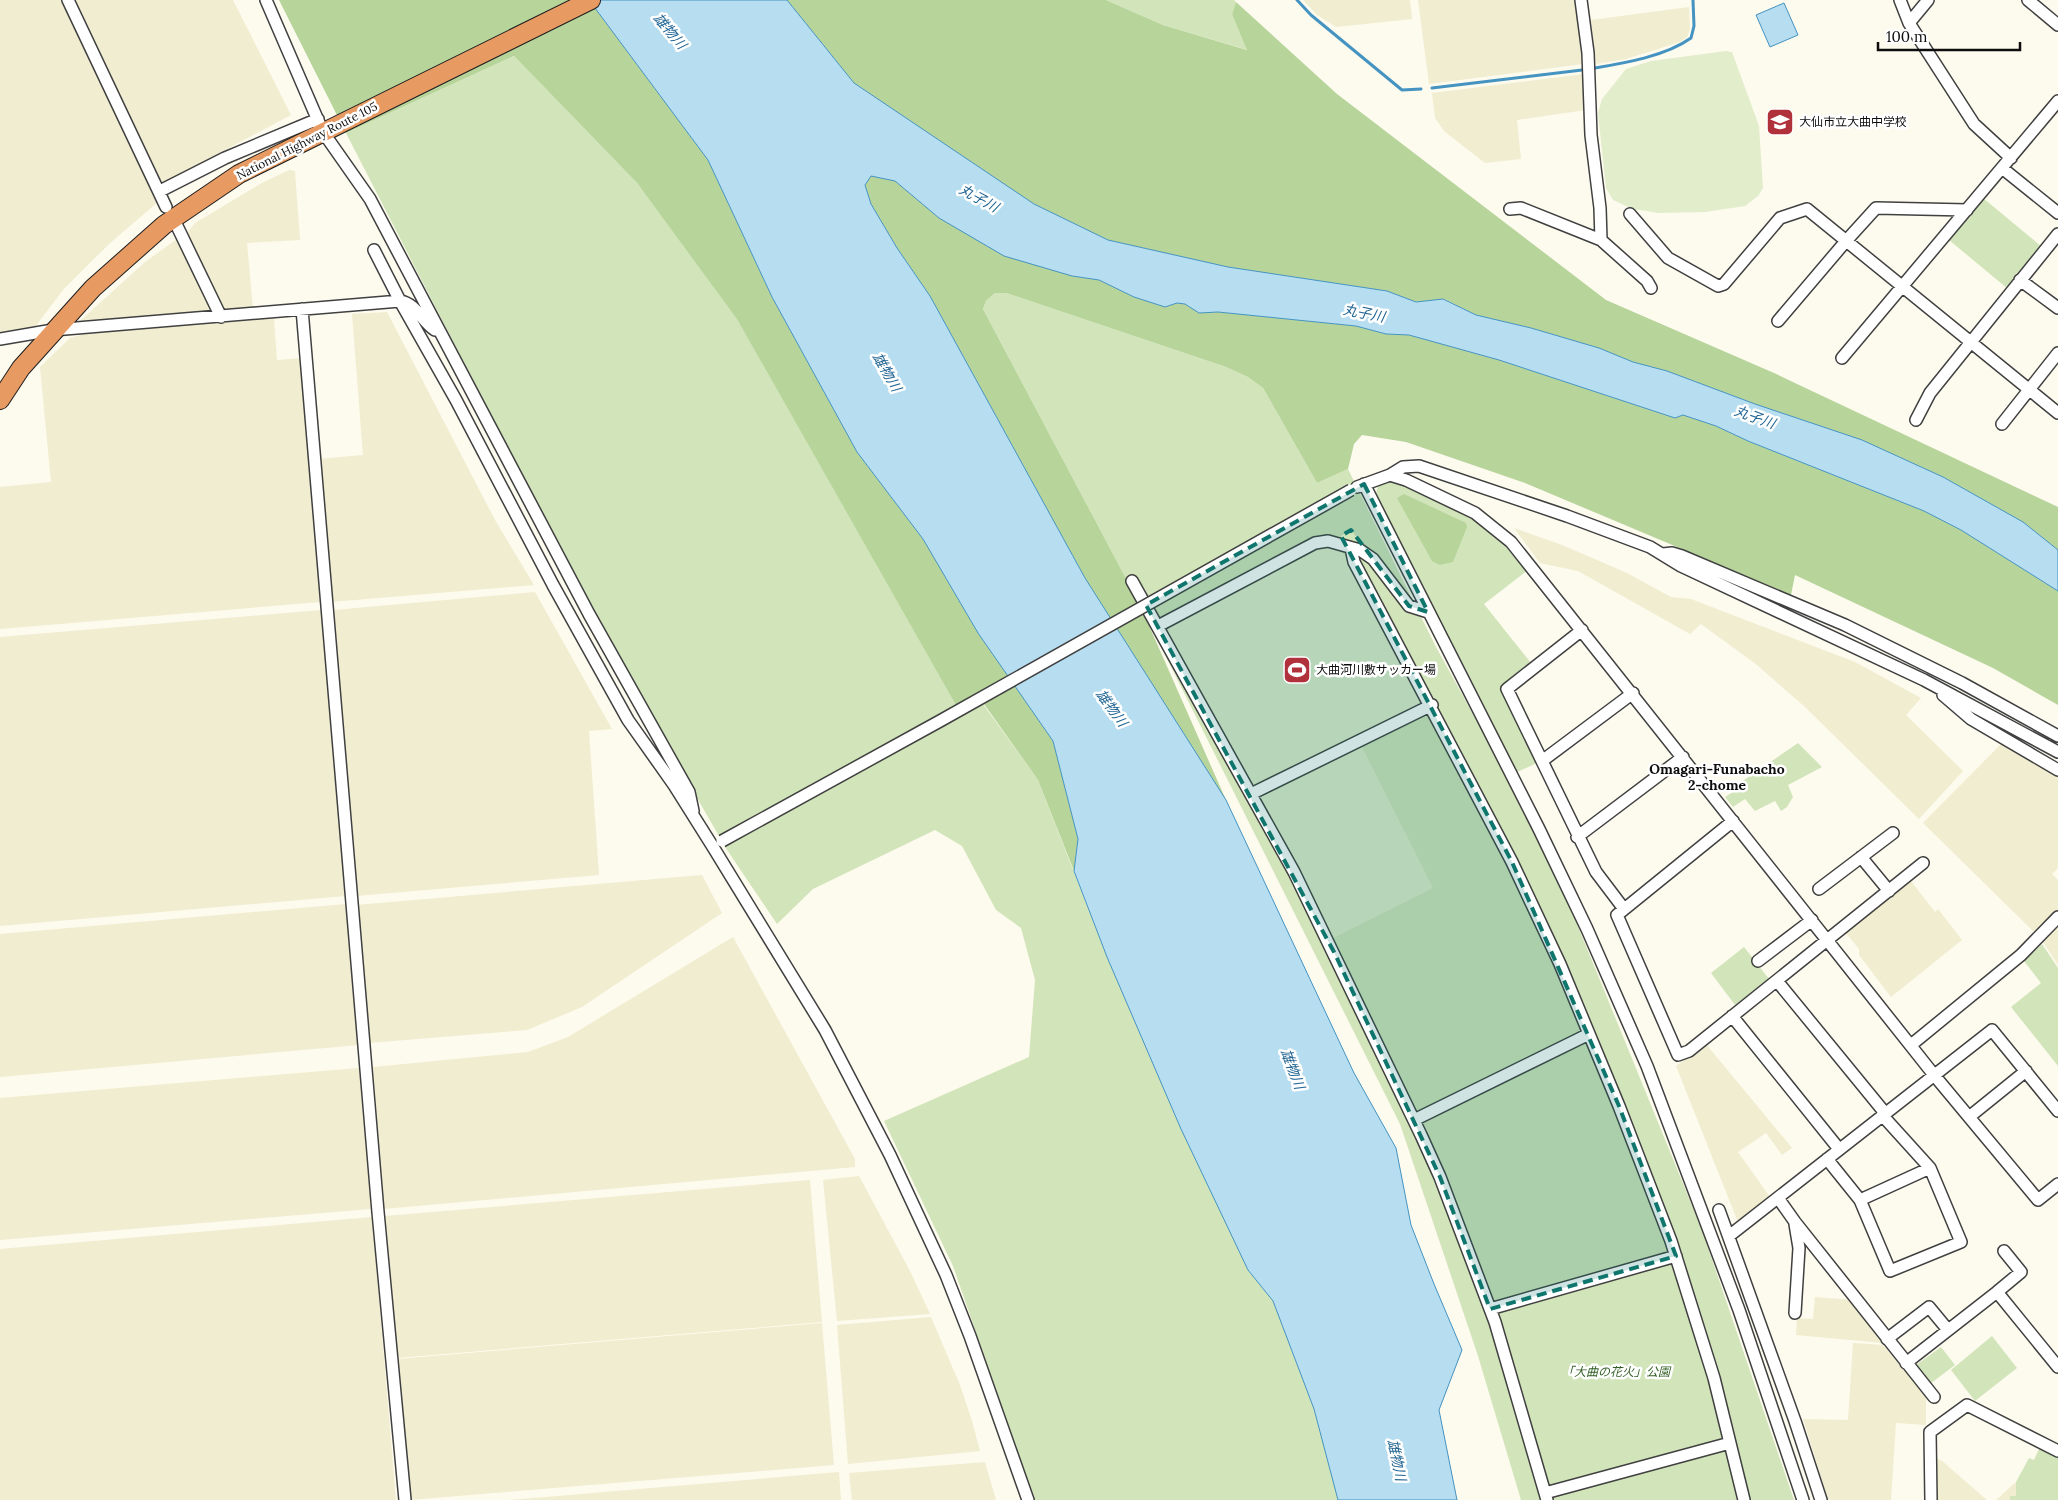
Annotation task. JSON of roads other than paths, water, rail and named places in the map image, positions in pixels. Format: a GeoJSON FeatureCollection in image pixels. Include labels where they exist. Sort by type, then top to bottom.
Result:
{"type":"FeatureCollection","features":[{"type":"Feature","properties":{"kind":"highway","name":"National Highway Route 105"},"geometry":{"type":"LineString","coordinates":[[0,400],[21,368],[53,330],[93,288],[164,225],[239,174],[320,126],[342,122],[591,0]]}},
{"type":"Feature","properties":{"kind":"street"},"geometry":{"type":"LineString","coordinates":[[68,0],[166,207]]}},
{"type":"Feature","properties":{"kind":"street"},"geometry":{"type":"LineString","coordinates":[[266,0],[320,126],[370,199],[589,614],[689,792],[694,817]]}},
{"type":"Feature","properties":{"kind":"street"},"geometry":{"type":"LineString","coordinates":[[1581,0],[1588,53],[1591,135],[1600,208],[1601,240]]}},
{"type":"Feature","properties":{"kind":"street"},"geometry":{"type":"LineString","coordinates":[[1900,0],[1909,23],[1974,124],[2011,158]]}},
{"type":"Feature","properties":{"kind":"street"},"geometry":{"type":"LineString","coordinates":[[1909,23],[1928,0]]}},
{"type":"Feature","properties":{"kind":"street"},"geometry":{"type":"LineString","coordinates":[[2028,0],[2058,25]]}},
{"type":"Feature","properties":{"kind":"street"},"geometry":{"type":"LineString","coordinates":[[1842,358],[2058,101]]}},
{"type":"Feature","properties":{"kind":"street"},"geometry":{"type":"LineString","coordinates":[[160,191],[225,158],[320,126]]}},
{"type":"Feature","properties":{"kind":"street"},"geometry":{"type":"LineString","coordinates":[[2002,168],[2058,213]]}},
{"type":"Feature","properties":{"kind":"street"},"geometry":{"type":"LineString","coordinates":[[1510,209],[1521,208],[1601,240],[1647,281],[1651,288]]}},
{"type":"Feature","properties":{"kind":"street"},"geometry":{"type":"LineString","coordinates":[[1778,322],[1846,240],[1876,208],[1967,210]]}},
{"type":"Feature","properties":{"kind":"street"},"geometry":{"type":"LineString","coordinates":[[1630,214],[1668,258],[1718,286],[1724,284],[1780,218],[1807,209],[2058,413]]}},
{"type":"Feature","properties":{"kind":"street"},"geometry":{"type":"LineString","coordinates":[[177,226],[222,317]]}},
{"type":"Feature","properties":{"kind":"street"},"geometry":{"type":"LineString","coordinates":[[1916,420],[1930,393],[2058,234]]}},
{"type":"Feature","properties":{"kind":"street"},"geometry":{"type":"LineString","coordinates":[[374,250],[400,301],[456,400],[553,585],[628,720],[694,817],[718,844],[825,1030],[890,1155],[946,1275],[970,1336],[1028,1500]]}},
{"type":"Feature","properties":{"kind":"street"},"geometry":{"type":"LineString","coordinates":[[2020,280],[2057,305]]}},
{"type":"Feature","properties":{"kind":"street"},"geometry":{"type":"LineString","coordinates":[[0,339],[53,330],[400,301],[406,302],[414,308],[432,329],[440,332]]}},
{"type":"Feature","properties":{"kind":"street"},"geometry":{"type":"LineString","coordinates":[[302,310],[377,1203],[405,1500]]}},
{"type":"Feature","properties":{"kind":"street"},"geometry":{"type":"LineString","coordinates":[[2002,424],[2058,353]]}},
{"type":"Feature","properties":{"kind":"street"},"geometry":{"type":"LineString","coordinates":[[718,844],[940,722],[1351,490],[1390,475],[1403,467],[1419,466],[1567,516],[1650,547],[1681,566],[1924,680],[2058,752]]}},
{"type":"Feature","properties":{"kind":"street"},"geometry":{"type":"LineString","coordinates":[[1390,475],[1406,480],[1474,513],[1511,542],[1633,693],[1934,1075],[2038,1200],[2058,1184]]}},
{"type":"Feature","properties":{"kind":"street"},"geometry":{"type":"LineString","coordinates":[[1364,484],[1539,829],[1587,929],[1647,1066],[1739,1310],[1803,1500]]}},
{"type":"Feature","properties":{"kind":"street"},"geometry":{"type":"LineString","coordinates":[[1158,626],[1315,543],[1328,541],[1360,550],[1373,558],[1409,606],[1428,612]]}},
{"type":"Feature","properties":{"kind":"street"},"geometry":{"type":"LineString","coordinates":[[1351,548],[1354,562],[1432,705],[1512,862],[1560,964],[1589,1034],[1676,1256],[1714,1378],[1744,1500]]}},
{"type":"Feature","properties":{"kind":"street"},"geometry":{"type":"LineString","coordinates":[[1662,554],[1672,553],[1682,556],[1845,625],[1962,683],[2058,736]]}},
{"type":"Feature","properties":{"kind":"street"},"geometry":{"type":"LineString","coordinates":[[1132,581],[1294,872],[1440,1177],[1490,1309],[1546,1496],[1730,1443]]}},
{"type":"Feature","properties":{"kind":"street"},"geometry":{"type":"LineString","coordinates":[[1582,630],[1507,689],[1596,872],[1624,909]]}},
{"type":"Feature","properties":{"kind":"street"},"geometry":{"type":"LineString","coordinates":[[1924,680],[1971,719],[2058,770]]}},
{"type":"Feature","properties":{"kind":"street"},"geometry":{"type":"LineString","coordinates":[[1542,761],[1633,693]]}},
{"type":"Feature","properties":{"kind":"street"},"geometry":{"type":"LineString","coordinates":[[1251,794],[1432,705]]}},
{"type":"Feature","properties":{"kind":"street"},"geometry":{"type":"LineString","coordinates":[[1578,837],[1683,758]]}},
{"type":"Feature","properties":{"kind":"street"},"geometry":{"type":"LineString","coordinates":[[1734,822],[1617,915],[1678,1055],[1689,1051],[1923,863]]}},
{"type":"Feature","properties":{"kind":"street"},"geometry":{"type":"LineString","coordinates":[[1819,888],[1893,832]]}},
{"type":"Feature","properties":{"kind":"street"},"geometry":{"type":"LineString","coordinates":[[1861,857],[1889,891]]}},
{"type":"Feature","properties":{"kind":"street"},"geometry":{"type":"LineString","coordinates":[[1911,1045],[2021,955],[2058,917]]}},
{"type":"Feature","properties":{"kind":"street"},"geometry":{"type":"LineString","coordinates":[[1758,961],[1812,920]]}},
{"type":"Feature","properties":{"kind":"street"},"geometry":{"type":"LineString","coordinates":[[1777,981],[1883,1114],[1930,1168],[1961,1242],[1890,1270],[1860,1200],[1827,1159]]}},
{"type":"Feature","properties":{"kind":"street"},"geometry":{"type":"LineString","coordinates":[[1732,1016],[1838,1149]]}},
{"type":"Feature","properties":{"kind":"street"},"geometry":{"type":"LineString","coordinates":[[1730,1236],[1838,1149],[1992,1030],[2058,1110]]}},
{"type":"Feature","properties":{"kind":"street"},"geometry":{"type":"LineString","coordinates":[[1414,1120],[1589,1034]]}},
{"type":"Feature","properties":{"kind":"street"},"geometry":{"type":"LineString","coordinates":[[1969,1117],[2026,1071]]}},
{"type":"Feature","properties":{"kind":"street"},"geometry":{"type":"LineString","coordinates":[[1860,1200],[1930,1168]]}},
{"type":"Feature","properties":{"kind":"street"},"geometry":{"type":"LineString","coordinates":[[1778,1198],[1934,1397]]}},
{"type":"Feature","properties":{"kind":"street"},"geometry":{"type":"LineString","coordinates":[[1719,1210],[1730,1236],[1821,1500]]}},
{"type":"Feature","properties":{"kind":"street"},"geometry":{"type":"LineString","coordinates":[[1795,1222],[1799,1248],[1795,1313]]}},
{"type":"Feature","properties":{"kind":"street"},"geometry":{"type":"LineString","coordinates":[[1906,1363],[2021,1272],[2004,1251]]}},
{"type":"Feature","properties":{"kind":"street"},"geometry":{"type":"LineString","coordinates":[[1490,1309],[1676,1256]]}},
{"type":"Feature","properties":{"kind":"street"},"geometry":{"type":"LineString","coordinates":[[1997,1292],[2058,1367]]}},
{"type":"Feature","properties":{"kind":"street"},"geometry":{"type":"LineString","coordinates":[[1887,1338],[1929,1307],[1948,1330]]}},
{"type":"Feature","properties":{"kind":"street"},"geometry":{"type":"LineString","coordinates":[[1931,1500],[1930,1432],[1967,1405],[2058,1451]]}},
{"type":"Feature","properties":{"kind":"water"},"geometry":{"type":"Polygon","coordinates":[[[589,0],[787,0],[854,83],[1034,204],[1108,240],[1228,267],[1387,291],[1416,302],[1443,299],[1476,315],[1531,328],[1599,348],[1633,362],[1667,371],[1755,404],[1862,440],[1943,477],[2023,522],[2058,550],[2058,591],[1961,530],[1924,511],[1748,441],[1716,426],[1683,415],[1675,418],[1499,360],[1409,335],[1386,334],[1356,326],[1218,312],[1199,313],[1185,304],[1177,303],[1165,307],[1134,297],[1099,280],[1072,276],[1004,256],[939,218],[895,181],[871,176],[865,185],[871,204],[897,248],[930,296],[1085,578],[1226,800],[1354,1073],[1396,1148],[1411,1225],[1462,1350],[1439,1410],[1457,1500],[1338,1500],[1314,1409],[1273,1301],[1248,1270],[1181,1129],[1107,957],[1074,871],[1078,839],[1053,741],[978,633],[923,539],[857,452],[772,297],[708,160],[589,0]]]}},
{"type":"Feature","properties":{"kind":"water"},"geometry":{"type":"Polygon","coordinates":[[[1784,3],[1798,35],[1770,47],[1756,15],[1784,3]]]}},
{"type":"Feature","properties":{"kind":"waterway"},"geometry":{"type":"LineString","coordinates":[[1297,0],[1311,15],[1402,90],[1421,89]]}},
{"type":"Feature","properties":{"kind":"waterway"},"geometry":{"type":"LineString","coordinates":[[1595,68],[1658,54],[1670,50],[1691,38],[1694,26],[1693,0]]}},
{"type":"Feature","properties":{"kind":"waterway"},"geometry":{"type":"LineString","coordinates":[[1432,88],[1582,70]]}},
{"type":"Feature","properties":{"kind":"place","name":"大仙市立大曲中学校"},"geometry":{"type":"Point","coordinates":[1780,122]}},
{"type":"Feature","properties":{"kind":"place","name":"大曲河川敷サッカー場"},"geometry":{"type":"Point","coordinates":[1297,670]}},
{"type":"Feature","properties":{"kind":"district","name":"Omagari-Funabacho 2-chome"},"geometry":{"type":"Point","coordinates":[1717,778]}},
{"type":"Feature","properties":{"kind":"water label","name":"雄物川"},"geometry":{"type":"Point","coordinates":[670,31]}},
{"type":"Feature","properties":{"kind":"water label","name":"丸子川"},"geometry":{"type":"Point","coordinates":[979,198]}},
{"type":"Feature","properties":{"kind":"water label","name":"丸子川"},"geometry":{"type":"Point","coordinates":[1364,313]}},
{"type":"Feature","properties":{"kind":"water label","name":"雄物川"},"geometry":{"type":"Point","coordinates":[887,372]}},
{"type":"Feature","properties":{"kind":"water label","name":"丸子川"},"geometry":{"type":"Point","coordinates":[1755,417]}},
{"type":"Feature","properties":{"kind":"water label","name":"雄物川"},"geometry":{"type":"Point","coordinates":[1112,708]}},
{"type":"Feature","properties":{"kind":"water label","name":"雄物川"},"geometry":{"type":"Point","coordinates":[1293,1069]}},
{"type":"Feature","properties":{"kind":"water label","name":"雄物川"},"geometry":{"type":"Point","coordinates":[1397,1460]}},
{"type":"Feature","properties":{"kind":"park label","name":"「大曲の花火」公園"},"geometry":{"type":"Point","coordinates":[1616,1372]}}]}
